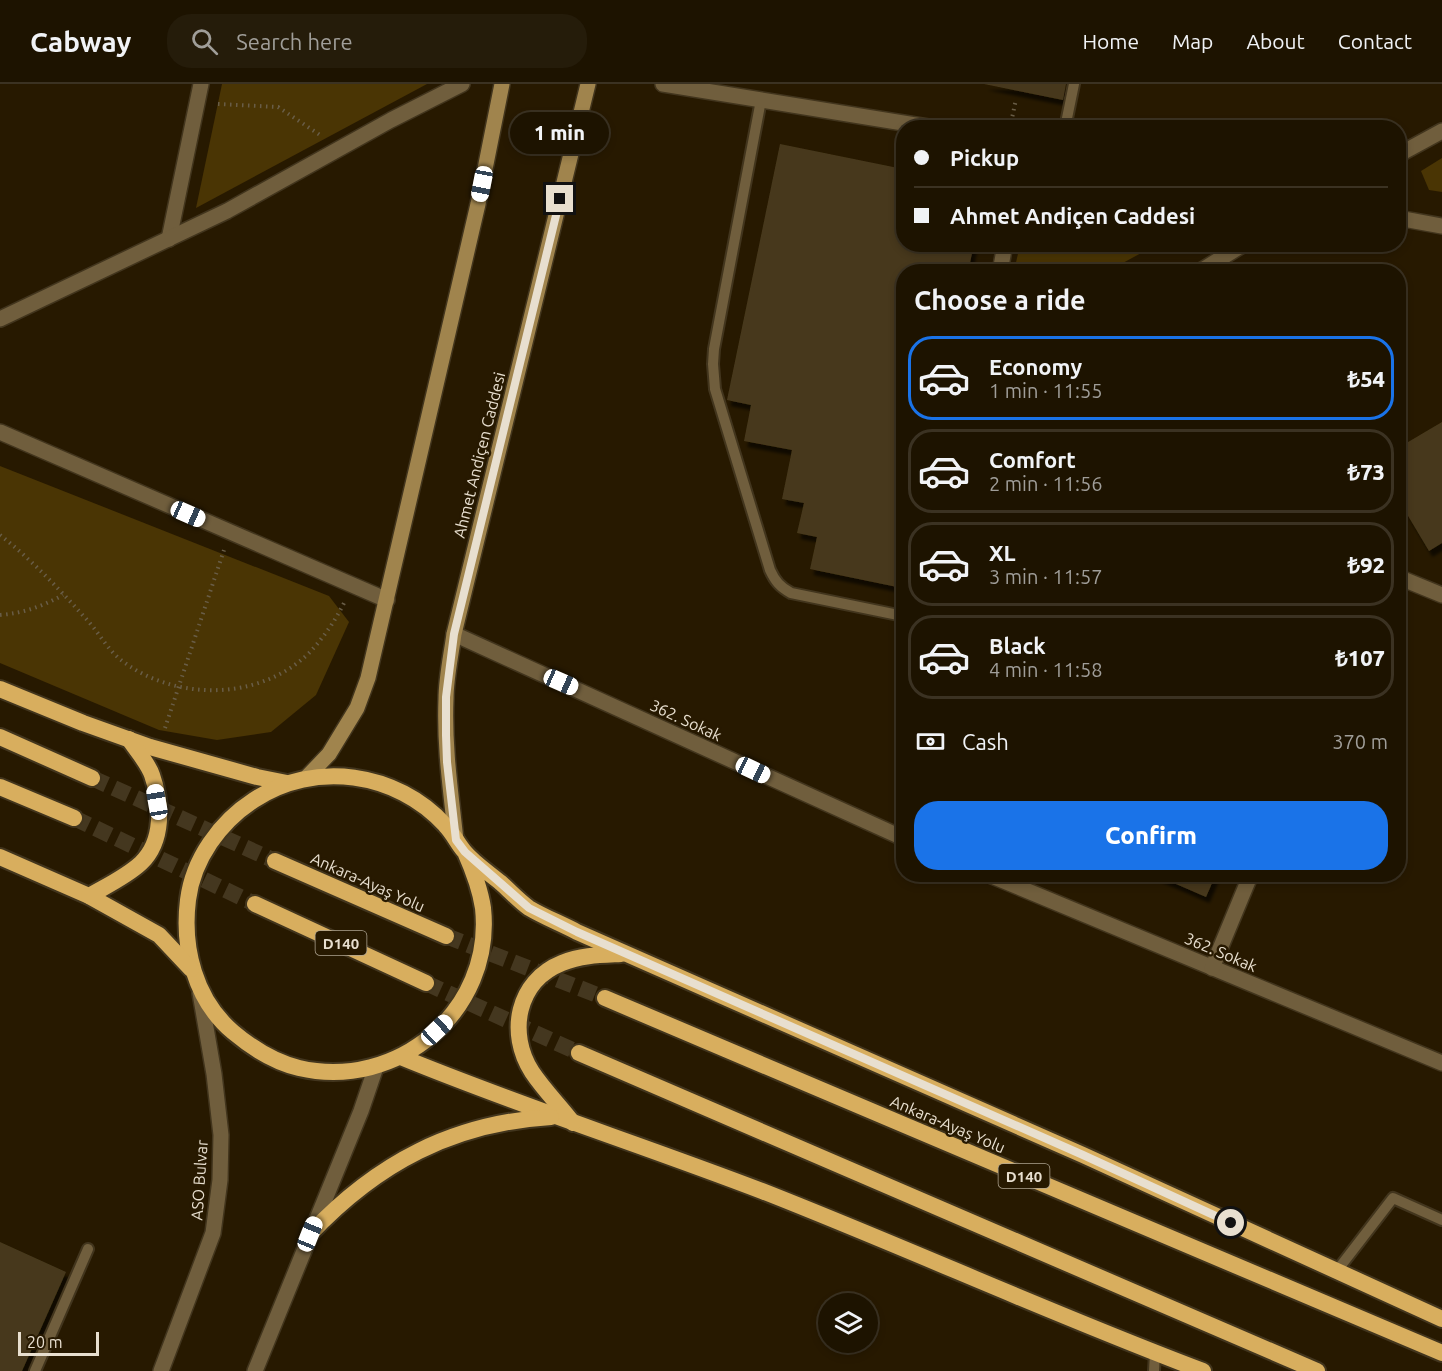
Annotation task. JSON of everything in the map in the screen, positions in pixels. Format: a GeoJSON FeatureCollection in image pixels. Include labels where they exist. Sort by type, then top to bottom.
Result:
{"type":"FeatureCollection","features":[{"type":"Feature","properties":{"kind":"highway"},"geometry":{"type":"LineString","coordinates":[[0,689],[84,723],[158,749],[288,784]]}},
{"type":"Feature","properties":{"kind":"highway"},"geometry":{"type":"LineString","coordinates":[[0,737],[92,778]]}},
{"type":"Feature","properties":{"kind":"highway"},"geometry":{"type":"LineString","coordinates":[[89,896],[141,863],[154,846],[158,831],[159,815],[152,773],[129,739]]}},
{"type":"Feature","properties":{"kind":"highway"},"geometry":{"type":"LineString","coordinates":[[461,846],[477,879],[483,908],[483,939],[477,968],[465,996],[448,1020],[426,1041],[401,1057],[376,1067],[350,1072],[323,1072],[297,1068],[271,1058],[248,1045],[228,1028],[211,1007],[196,979],[188,953],[185,922],[189,890],[200,860],[216,833],[238,810],[265,793],[288,784],[327,776],[360,778],[392,787],[421,803],[445,825],[461,846],[529,908],[625,953],[1083,1155],[1442,1319]]}},
{"type":"Feature","properties":{"kind":"highway"},"geometry":{"type":"LineString","coordinates":[[0,787],[74,818]]}},
{"type":"Feature","properties":{"kind":"highway"},"geometry":{"type":"LineString","coordinates":[[0,857],[89,896],[159,935],[196,979]]}},
{"type":"Feature","properties":{"kind":"highway","name":"Ankara-Ayaş Yolu"},"geometry":{"type":"LineString","coordinates":[[275,861],[446,936]]}},
{"type":"Feature","properties":{"kind":"highway","name":"D140"},"geometry":{"type":"LineString","coordinates":[[255,904],[426,982]]}},
{"type":"Feature","properties":{"kind":"highway"},"geometry":{"type":"LineString","coordinates":[[573,1123],[532,1071],[520,1046],[519,1013],[524,998],[539,978],[559,964],[583,956],[625,953]]}},
{"type":"Feature","properties":{"kind":"highway","name":"Ankara-Ayaş Yolu"},"geometry":{"type":"LineString","coordinates":[[605,998],[1442,1353]]}},
{"type":"Feature","properties":{"kind":"highway"},"geometry":{"type":"LineString","coordinates":[[579,1053],[1317,1371]]}},
{"type":"Feature","properties":{"kind":"highway"},"geometry":{"type":"LineString","coordinates":[[401,1057],[459,1081],[764,1192],[1203,1371]]}},
{"type":"Feature","properties":{"kind":"highway"},"geometry":{"type":"LineString","coordinates":[[310,1234],[357,1190],[382,1171],[411,1154],[467,1131],[526,1119],[557,1117]]}},
{"type":"Feature","properties":{"kind":"main road"},"geometry":{"type":"LineString","coordinates":[[305,779],[329,754],[357,708],[368,678],[478,204],[502,84]]}},
{"type":"Feature","properties":{"kind":"main road","name":"Ahmet Andiçen Caddesi"},"geometry":{"type":"LineString","coordinates":[[461,846],[447,762],[446,735],[446,697],[454,634],[588,84]]}},
{"type":"Feature","properties":{"kind":"street"},"geometry":{"type":"LineString","coordinates":[[169,239],[201,84]]}},
{"type":"Feature","properties":{"kind":"street"},"geometry":{"type":"LineString","coordinates":[[0,319],[227,211],[462,84]]}},
{"type":"Feature","properties":{"kind":"street"},"geometry":{"type":"LineString","coordinates":[[663,84],[896,122]]}},
{"type":"Feature","properties":{"kind":"street"},"geometry":{"type":"LineString","coordinates":[[1406,150],[1442,130]]}},
{"type":"Feature","properties":{"kind":"street"},"geometry":{"type":"LineString","coordinates":[[1406,219],[1442,226]]}},
{"type":"Feature","properties":{"kind":"street"},"geometry":{"type":"LineString","coordinates":[[1222,264],[1235,252]]}},
{"type":"Feature","properties":{"kind":"street"},"geometry":{"type":"LineString","coordinates":[[0,432],[387,600]]}},
{"type":"Feature","properties":{"kind":"street"},"geometry":{"type":"LineString","coordinates":[[1406,581],[1442,596]]}},
{"type":"Feature","properties":{"kind":"street","name":"362. Sokak"},"geometry":{"type":"LineString","coordinates":[[454,634],[896,835]]}},
{"type":"Feature","properties":{"kind":"street","name":"362. Sokak"},"geometry":{"type":"LineString","coordinates":[[1006,882],[1442,1063]]}},
{"type":"Feature","properties":{"kind":"street"},"geometry":{"type":"LineString","coordinates":[[1212,968],[1248,882]]}},
{"type":"Feature","properties":{"kind":"street","name":"ASO Bulvar"},"geometry":{"type":"LineString","coordinates":[[160,1371],[213,1233],[220,1180],[221,1135],[214,1074],[196,979]]}},
{"type":"Feature","properties":{"kind":"street"},"geometry":{"type":"LineString","coordinates":[[255,1371],[361,1111],[376,1067]]}},
{"type":"Feature","properties":{"kind":"lane"},"geometry":{"type":"LineString","coordinates":[[1067,120],[1074,84]]}},
{"type":"Feature","properties":{"kind":"lane"},"geometry":{"type":"LineString","coordinates":[[761,100],[714,349],[715,389],[775,581],[791,593],[896,615]]}},
{"type":"Feature","properties":{"kind":"lane"},"geometry":{"type":"LineString","coordinates":[[1336,1272],[1393,1198],[1442,1220]]}},
{"type":"Feature","properties":{"kind":"lane"},"geometry":{"type":"LineString","coordinates":[[34,1371],[88,1249]]}},
{"type":"Feature","properties":{"kind":"lane"},"geometry":{"type":"LineString","coordinates":[[1154,1371],[1155,1353]]}},
{"type":"Feature","properties":{"kind":"path"},"geometry":{"type":"LineString","coordinates":[[1012,120],[1016,99]]}},
{"type":"Feature","properties":{"kind":"path"},"geometry":{"type":"LineString","coordinates":[[197,103],[278,107],[340,148]]}},
{"type":"Feature","properties":{"kind":"path"},"geometry":{"type":"LineString","coordinates":[[158,749],[230,532]]}},
{"type":"Feature","properties":{"kind":"path"},"geometry":{"type":"LineString","coordinates":[[0,535],[63,595],[119,659],[140,672],[177,687],[203,691],[224,691],[245,687],[268,680],[290,668],[309,653],[325,634],[353,586]]}},
{"type":"Feature","properties":{"kind":"path"},"geometry":{"type":"LineString","coordinates":[[0,615],[23,612],[63,595]]}},
{"type":"Feature","properties":{"kind":"shaded area"},"geometry":{"type":"Polygon","coordinates":[[[222,84],[427,84],[196,208],[222,84]]]}},
{"type":"Feature","properties":{"kind":"shaded area"},"geometry":{"type":"Polygon","coordinates":[[[1442,158],[1442,192],[1429,190],[1421,171],[1442,158]]]}},
{"type":"Feature","properties":{"kind":"shaded area"},"geometry":{"type":"Polygon","coordinates":[[[1018,252],[1143,252],[1121,264],[1016,264],[1018,252]]]}},
{"type":"Feature","properties":{"kind":"shaded area"},"geometry":{"type":"Polygon","coordinates":[[[0,466],[329,596],[349,622],[316,695],[271,732],[217,740],[159,730],[0,663],[0,466]]]}},
{"type":"Feature","properties":{"kind":"building"},"geometry":{"type":"Polygon","coordinates":[[[984,84],[1066,84],[1063,100],[984,84]]]}},
{"type":"Feature","properties":{"kind":"building"},"geometry":{"type":"Polygon","coordinates":[[[780,144],[896,168],[896,252],[972,252],[970,264],[896,264],[896,587],[810,569],[817,537],[797,533],[804,503],[782,499],[792,450],[744,441],[751,405],[727,400],[780,144]]]}},
{"type":"Feature","properties":{"kind":"building"},"geometry":{"type":"Polygon","coordinates":[[[1442,422],[1442,543],[1429,551],[1406,512],[1406,443],[1442,422]]]}},
{"type":"Feature","properties":{"kind":"building"},"geometry":{"type":"Polygon","coordinates":[[[1171,882],[1213,882],[1206,897],[1171,882]]]}},
{"type":"Feature","properties":{"kind":"building"},"geometry":{"type":"Polygon","coordinates":[[[0,1242],[66,1272],[22,1371],[0,1371],[0,1242]]]}},
{"type":"Feature","properties":{"kind":"tunnel"},"geometry":{"type":"LineString","coordinates":[[92,778],[275,861]]}},
{"type":"Feature","properties":{"kind":"tunnel"},"geometry":{"type":"LineString","coordinates":[[74,818],[255,904]]}},
{"type":"Feature","properties":{"kind":"tunnel"},"geometry":{"type":"LineString","coordinates":[[446,936],[605,998]]}},
{"type":"Feature","properties":{"kind":"tunnel"},"geometry":{"type":"LineString","coordinates":[[426,983],[579,1053]]}},
{"type":"Feature","properties":{"kind":"route"},"geometry":{"type":"LineString","coordinates":[[560,199],[454,634],[446,697],[446,735],[456,840],[465,852],[529,908],[577,932],[1083,1155],[1231,1223]]}}]}
